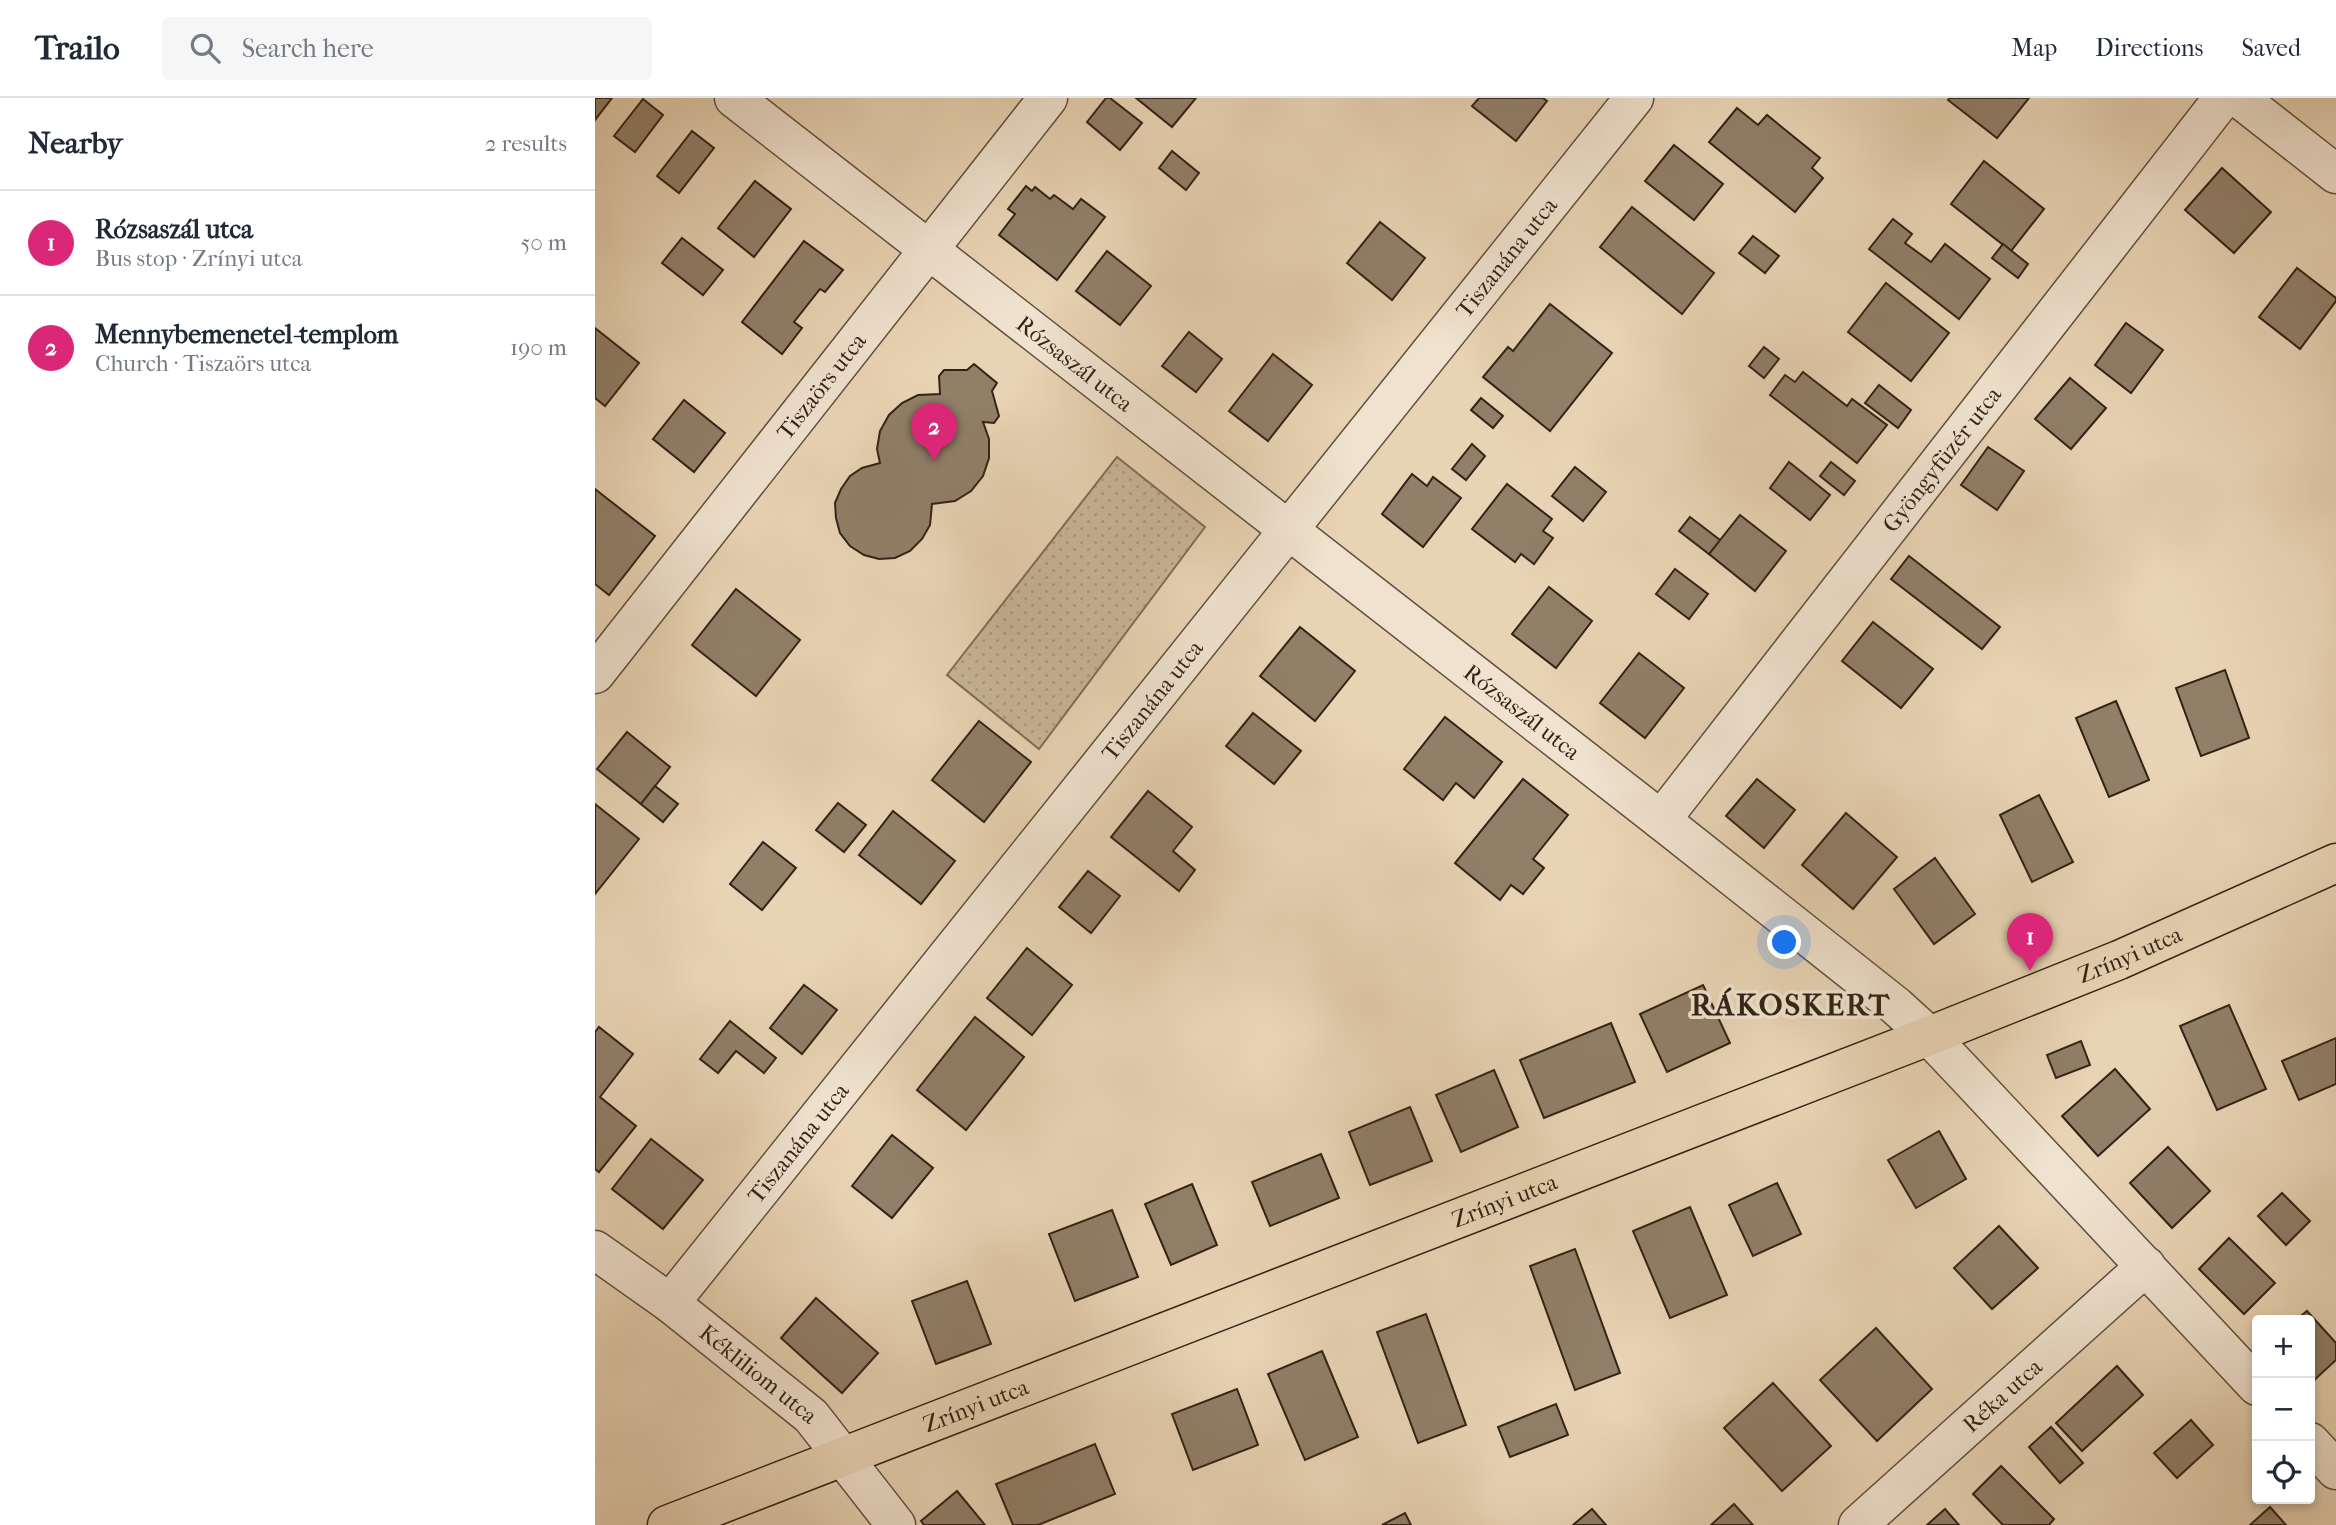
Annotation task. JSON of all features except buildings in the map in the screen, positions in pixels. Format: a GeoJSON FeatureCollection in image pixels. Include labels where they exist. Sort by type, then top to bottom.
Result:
{"type":"FeatureCollection","features":[{"type":"Feature","properties":{"kind":"main road","name":"Zrínyi utca"},"geometry":{"type":"LineString","coordinates":[[667,1525],[1929,1036],[2119,960],[2336,863]]}},
{"type":"Feature","properties":{"kind":"street","name":"Rózsaszál utca"},"geometry":{"type":"LineString","coordinates":[[734,98],[1896,1006],[1929,1036],[2252,1381]]}},
{"type":"Feature","properties":{"kind":"street","name":"Tiszaörs utca"},"geometry":{"type":"LineString","coordinates":[[595,674],[1048,98]]}},
{"type":"Feature","properties":{"kind":"street","name":"Tiszanána utca"},"geometry":{"type":"LineString","coordinates":[[670,1303],[1634,98]]}},
{"type":"Feature","properties":{"kind":"street","name":"Gyöngyfüzér utca"},"geometry":{"type":"LineString","coordinates":[[1661,820],[2223,98]]}},
{"type":"Feature","properties":{"kind":"street"},"geometry":{"type":"LineString","coordinates":[[2239,98],[2336,174]]}},
{"type":"Feature","properties":{"kind":"street","name":"Kékliliom utca"},"geometry":{"type":"LineString","coordinates":[[595,1250],[670,1303],[811,1416],[896,1525]]}},
{"type":"Feature","properties":{"kind":"street","name":"Réka utca"},"geometry":{"type":"LineString","coordinates":[[1858,1525],[2146,1266]]}},
{"type":"Feature","properties":{"kind":"street"},"geometry":{"type":"LineString","coordinates":[[2315,1447],[2336,1470]]}},
{"type":"Feature","properties":{"kind":"shaded area"},"geometry":{"type":"Polygon","coordinates":[[[1117,457],[1205,527],[1039,749],[947,675],[1117,457]]]}},
{"type":"Feature","properties":{"kind":"place","name":"Mennybemenetel-templom"},"geometry":{"type":"Point","coordinates":[934,461]}},
{"type":"Feature","properties":{"kind":"place","name":"Rózsaszál utca"},"geometry":{"type":"Point","coordinates":[2030,971]}},
{"type":"Feature","properties":{"kind":"district","name":"RÁKOSKERT"},"geometry":{"type":"Point","coordinates":[1791,1005]}}]}
